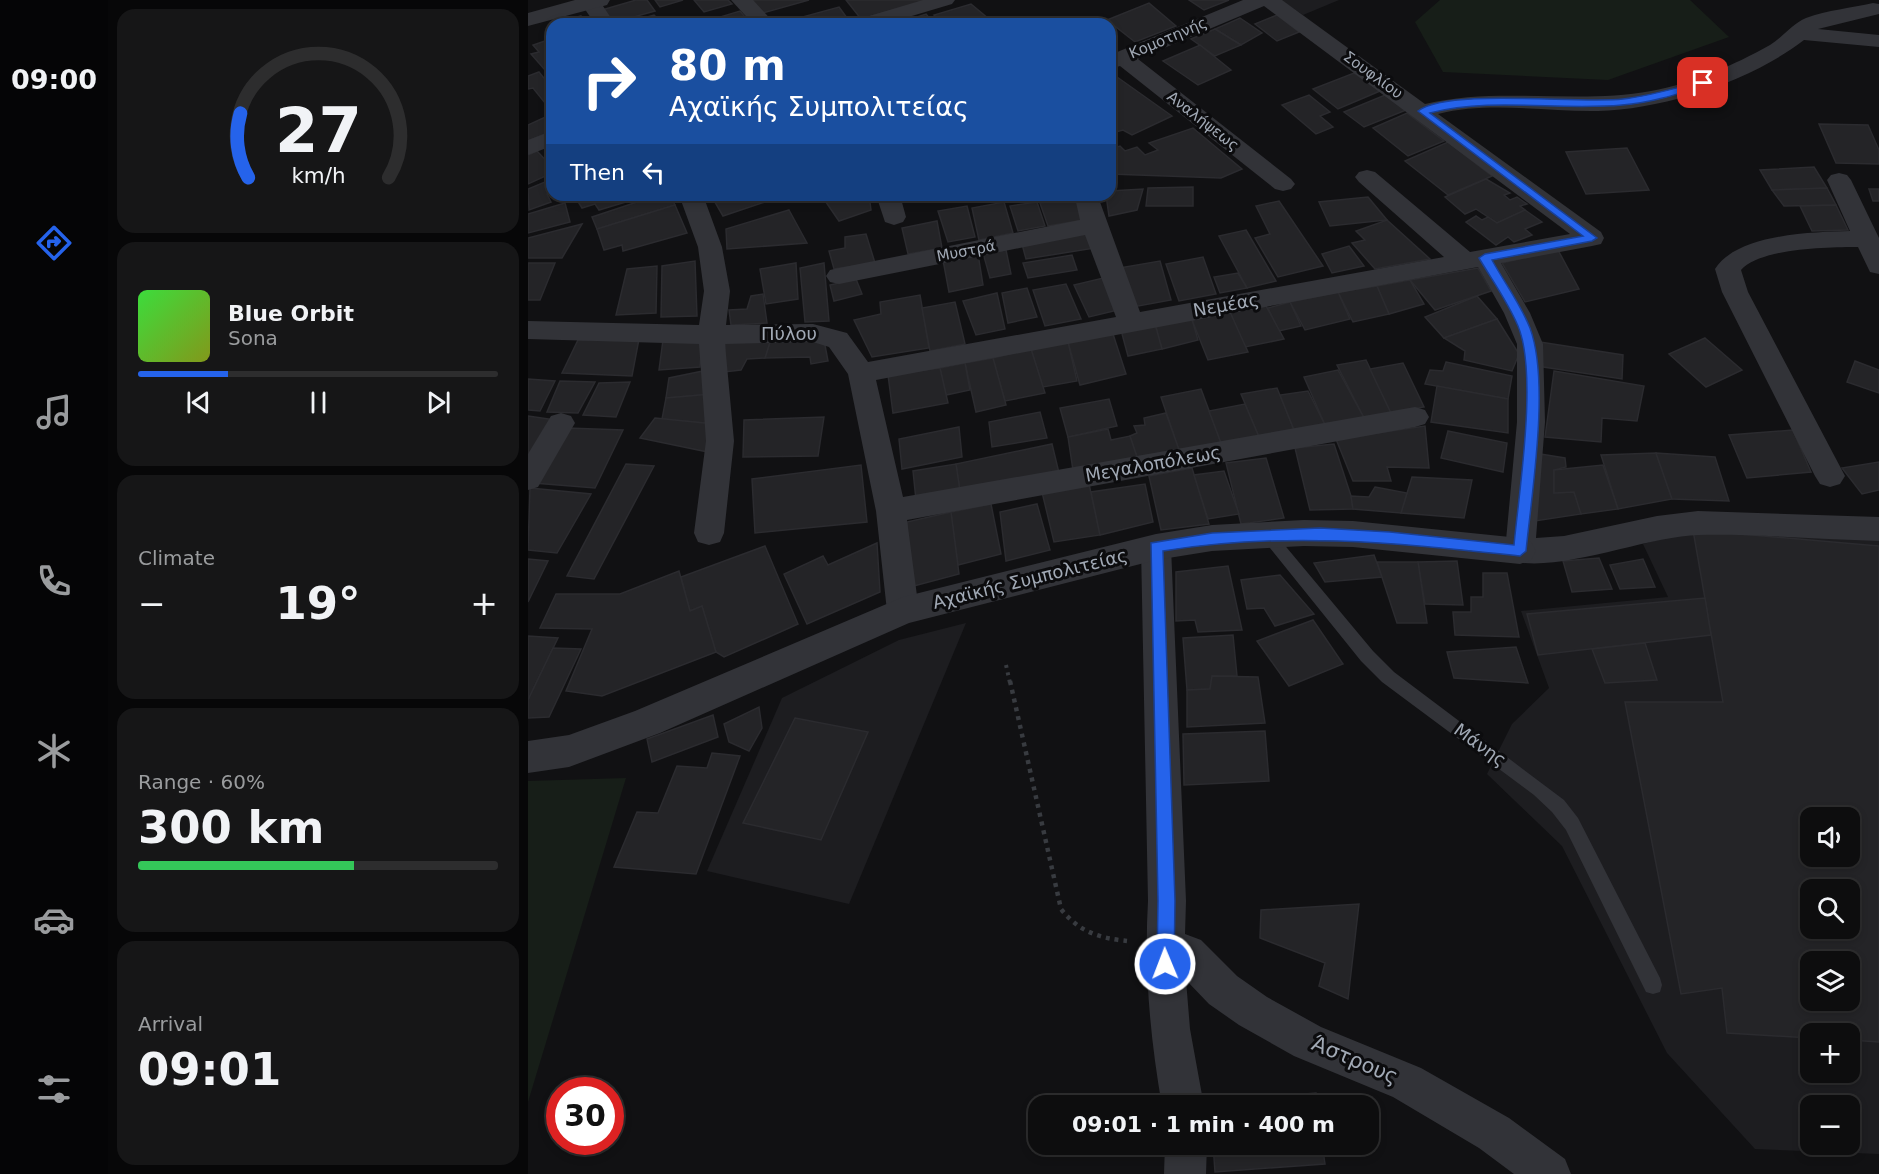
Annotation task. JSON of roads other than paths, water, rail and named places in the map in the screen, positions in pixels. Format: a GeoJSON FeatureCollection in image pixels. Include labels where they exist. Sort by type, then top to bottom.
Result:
{"type":"FeatureCollection","features":[{"type":"Feature","properties":{"kind":"street"},"geometry":{"type":"LineString","coordinates":[[741,0],[759,18]]}},
{"type":"Feature","properties":{"kind":"street"},"geometry":{"type":"LineString","coordinates":[[884,18],[945,0]]}},
{"type":"Feature","properties":{"kind":"street","name":"Κομοτηνής"},"geometry":{"type":"LineString","coordinates":[[1116,60],[1260,0]]}},
{"type":"Feature","properties":{"kind":"street","name":"Σουφλίου"},"geometry":{"type":"LineString","coordinates":[[1269,0],[1423,111],[1592,238]]}},
{"type":"Feature","properties":{"kind":"street"},"geometry":{"type":"LineString","coordinates":[[528,20],[594,1],[602,18]]}},
{"type":"Feature","properties":{"kind":"street"},"geometry":{"type":"LineString","coordinates":[[1423,111],[1470,103],[1600,104],[1656,97],[1739,70],[1780,48],[1812,23],[1873,9]]}},
{"type":"Feature","properties":{"kind":"street"},"geometry":{"type":"LineString","coordinates":[[1798,33],[1879,41]]}},
{"type":"Feature","properties":{"kind":"street","name":"Αναλήψεως"},"geometry":{"type":"LineString","coordinates":[[1116,60],[1283,184]]}},
{"type":"Feature","properties":{"kind":"street"},"geometry":{"type":"LineString","coordinates":[[528,148],[546,140]]}},
{"type":"Feature","properties":{"kind":"street"},"geometry":{"type":"LineString","coordinates":[[1367,177],[1475,260],[1524,327],[1531,355],[1531,422],[1520,551]]}},
{"type":"Feature","properties":{"kind":"street"},"geometry":{"type":"LineString","coordinates":[[1839,180],[1879,266]]}},
{"type":"Feature","properties":{"kind":"street"},"geometry":{"type":"LineString","coordinates":[[694,201],[706,231],[717,291],[711,335],[720,424],[709,533]]}},
{"type":"Feature","properties":{"kind":"street","name":"Μυστρά"},"geometry":{"type":"LineString","coordinates":[[839,276],[1091,213],[1131,323]]}},
{"type":"Feature","properties":{"kind":"street","name":"Νεμέας"},"geometry":{"type":"LineString","coordinates":[[861,373],[1592,238]]}},
{"type":"Feature","properties":{"kind":"street"},"geometry":{"type":"LineString","coordinates":[[1830,476],[1735,292],[1728,269],[1733,261],[1742,256],[1770,249],[1835,239],[1867,239]]}},
{"type":"Feature","properties":{"kind":"street","name":"Πύλου"},"geometry":{"type":"LineString","coordinates":[[528,330],[711,335],[823,333],[838,340],[861,373],[891,511],[903,611]]}},
{"type":"Feature","properties":{"kind":"street","name":"Μεγαλοπόλεως"},"geometry":{"type":"LineString","coordinates":[[891,511],[1415,417]]}},
{"type":"Feature","properties":{"kind":"street"},"geometry":{"type":"LineString","coordinates":[[528,479],[561,423]]}},
{"type":"Feature","properties":{"kind":"street","name":"Αχαϊκής Συμπολιτείας"},"geometry":{"type":"LineString","coordinates":[[528,757],[569,751],[647,722],[903,611],[1156,547],[1212,538],[1267,534],[1353,534],[1520,551],[1564,548],[1657,528],[1698,523],[1879,529]]}},
{"type":"Feature","properties":{"kind":"street"},"geometry":{"type":"LineString","coordinates":[[1156,547],[1167,901],[1164,945],[1170,1041],[1181,1095]]}},
{"type":"Feature","properties":{"kind":"street","name":"Άστρους"},"geometry":{"type":"LineString","coordinates":[[1164,945],[1187,954],[1223,990],[1254,1011],[1308,1042],[1407,1082],[1494,1133],[1550,1174]]}},
{"type":"Feature","properties":{"kind":"street"},"geometry":{"type":"LineString","coordinates":[[1185,1174],[1186,1155]]}},
{"type":"Feature","properties":{"kind":"lane","name":"Μάνης"},"geometry":{"type":"LineString","coordinates":[[1267,534],[1367,656],[1388,677],[1540,790],[1558,806],[1572,825],[1653,985]]}}]}
